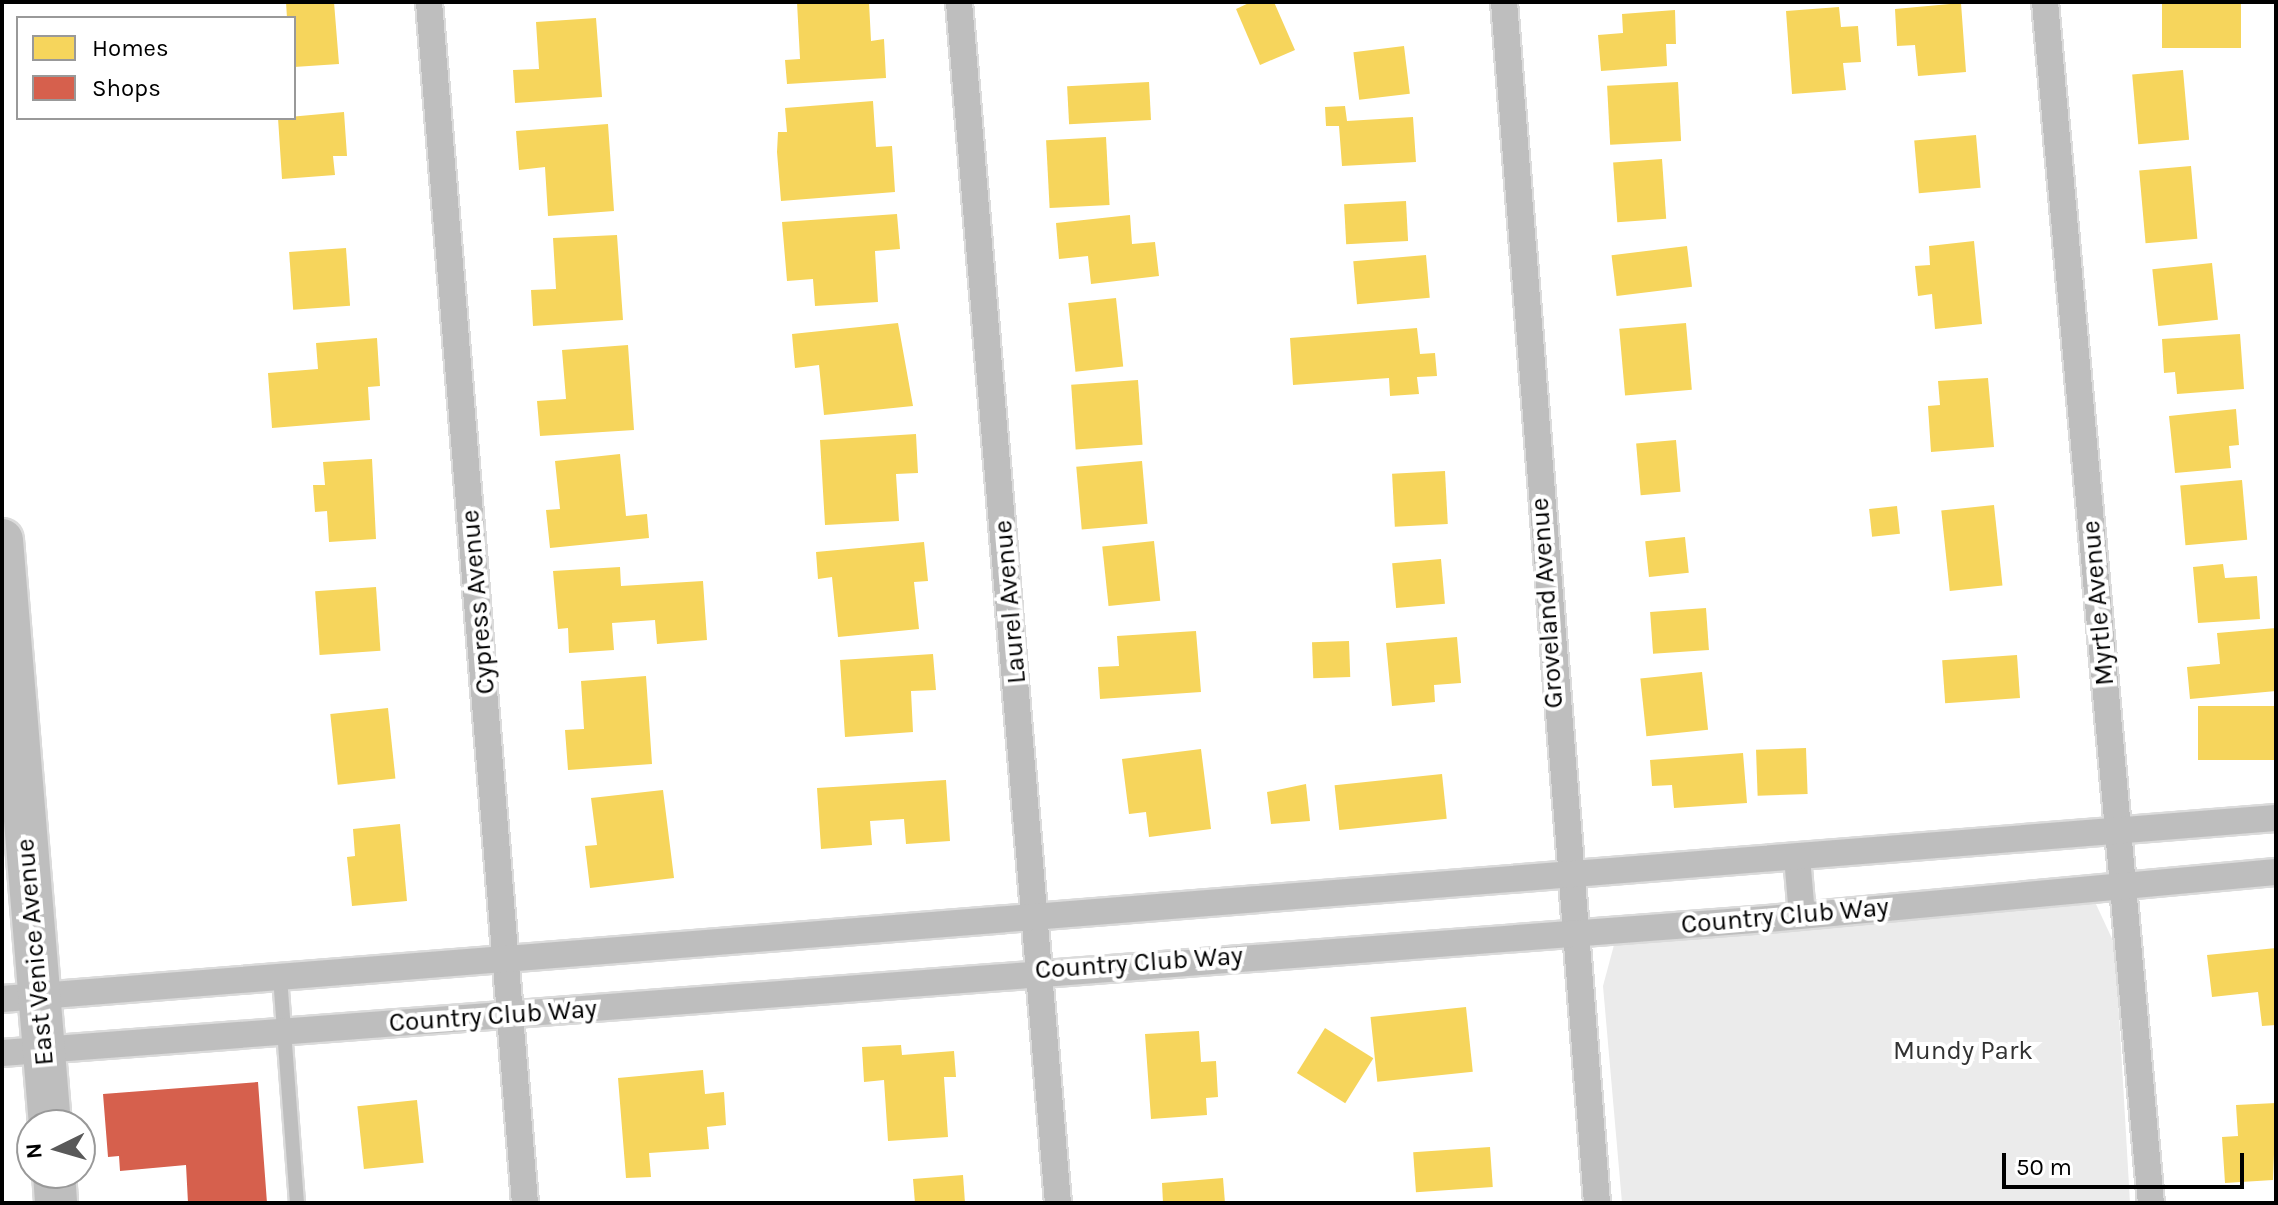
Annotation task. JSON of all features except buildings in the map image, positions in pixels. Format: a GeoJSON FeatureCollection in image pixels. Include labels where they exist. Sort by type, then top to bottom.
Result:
{"type":"FeatureCollection","features":[{"type":"Feature","properties":{"kind":"main road","name":"East Venice Avenue"},"geometry":{"type":"LineString","coordinates":[[2,540],[20,998],[44,1049],[49,1109]]}},
{"type":"Feature","properties":{"kind":"street","name":"Cypress Avenue"},"geometry":{"type":"LineString","coordinates":[[429,2],[525,1203]]}},
{"type":"Feature","properties":{"kind":"street","name":"Laurel Avenue"},"geometry":{"type":"LineString","coordinates":[[959,2],[1058,1203]]}},
{"type":"Feature","properties":{"kind":"street","name":"Groveland Avenue"},"geometry":{"type":"LineString","coordinates":[[1504,2],[1566,876],[1597,1203]]}},
{"type":"Feature","properties":{"kind":"street","name":"Myrtle Avenue"},"geometry":{"type":"LineString","coordinates":[[2045,2],[2151,1203]]}},
{"type":"Feature","properties":{"kind":"street","name":"Country Club Way"},"geometry":{"type":"LineString","coordinates":[[20,998],[280,977],[507,964],[2276,818]]}},
{"type":"Feature","properties":{"kind":"street"},"geometry":{"type":"LineString","coordinates":[[1797,857],[1802,915]]}},
{"type":"Feature","properties":{"kind":"street","name":"Country Club Way"},"geometry":{"type":"LineString","coordinates":[[2,1053],[510,1016],[1040,970],[1802,915],[2276,872]]}},
{"type":"Feature","properties":{"kind":"lane"},"geometry":{"type":"LineString","coordinates":[[280,977],[297,1203]]}},
{"type":"Feature","properties":{"kind":"green space","name":"Mundy Park"},"geometry":{"type":"Polygon","coordinates":[[[2088,887],[2115,945],[2130,1203],[1622,1203],[1603,986],[1618,930],[2088,887]]]}}]}
